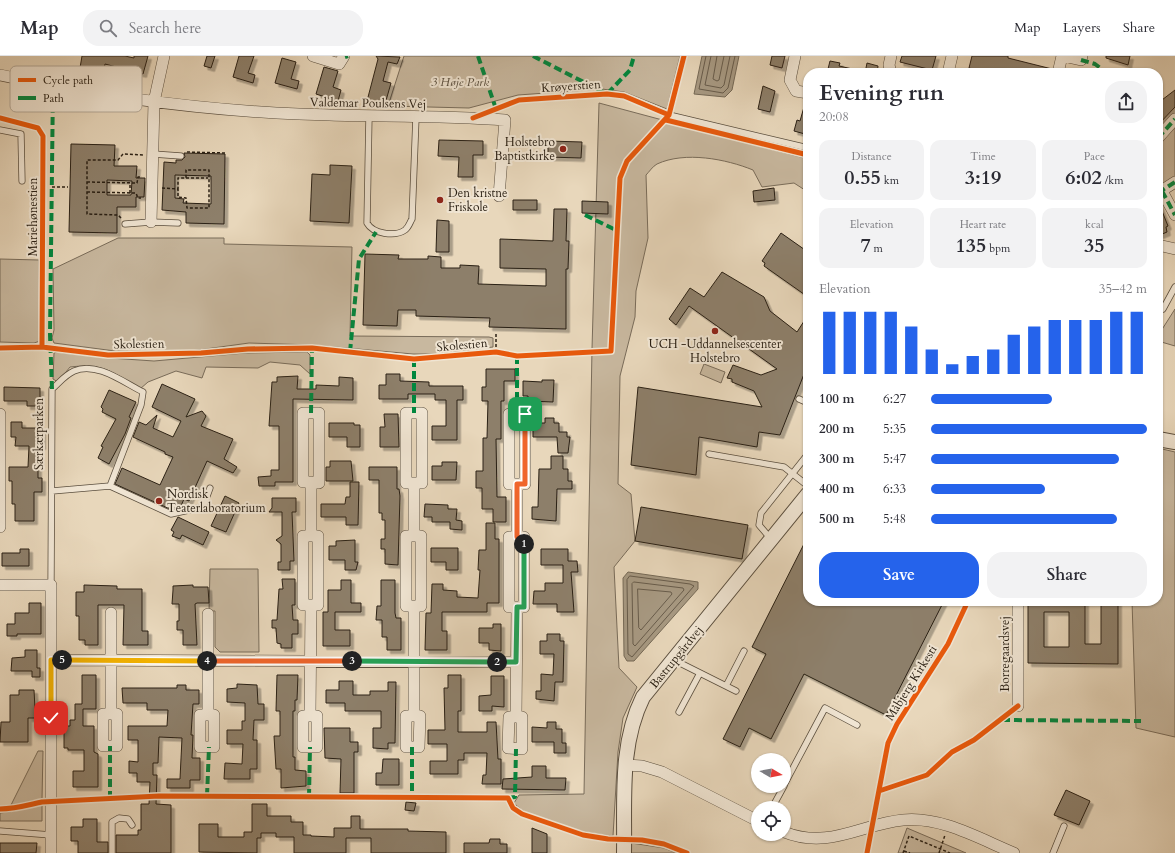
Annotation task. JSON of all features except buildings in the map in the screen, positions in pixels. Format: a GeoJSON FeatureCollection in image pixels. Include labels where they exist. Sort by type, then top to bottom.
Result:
{"type":"FeatureCollection","features":[{"type":"Feature","properties":{"kind":"street"},"geometry":{"type":"LineString","coordinates":[[151,222],[154,102],[164,56]]}},
{"type":"Feature","properties":{"kind":"street"},"geometry":{"type":"LineString","coordinates":[[313,56],[339,64],[344,56]]}},
{"type":"Feature","properties":{"kind":"street"},"geometry":{"type":"LineString","coordinates":[[795,56],[790,80],[796,91],[803,92]]}},
{"type":"Feature","properties":{"kind":"street"},"geometry":{"type":"LineString","coordinates":[[890,68],[891,56]]}},
{"type":"Feature","properties":{"kind":"street"},"geometry":{"type":"LineString","coordinates":[[949,68],[952,56]]}},
{"type":"Feature","properties":{"kind":"street"},"geometry":{"type":"LineString","coordinates":[[1059,68],[1063,56],[1081,60],[1082,56]]}},
{"type":"Feature","properties":{"kind":"street","name":"Valdemar Poulsens Vej"},"geometry":{"type":"LineString","coordinates":[[0,75],[10,77]]}},
{"type":"Feature","properties":{"kind":"street","name":"Valdemar Poulsens Vej"},"geometry":{"type":"LineString","coordinates":[[142,100],[299,114],[416,116],[505,120],[499,196]]}},
{"type":"Feature","properties":{"kind":"street"},"geometry":{"type":"LineString","coordinates":[[1163,133],[1175,120]]}},
{"type":"Feature","properties":{"kind":"street"},"geometry":{"type":"LineString","coordinates":[[1163,190],[1175,182]]}},
{"type":"Feature","properties":{"kind":"street"},"geometry":{"type":"LineString","coordinates":[[1163,197],[1175,215]]}},
{"type":"Feature","properties":{"kind":"street"},"geometry":{"type":"LineString","coordinates":[[1163,246],[1175,249]]}},
{"type":"Feature","properties":{"kind":"street"},"geometry":{"type":"LineString","coordinates":[[304,413],[319,413],[319,482],[311,482],[303,482],[304,413]]}},
{"type":"Feature","properties":{"kind":"street"},"geometry":{"type":"LineString","coordinates":[[406,413],[422,413],[422,483],[414,483],[406,482],[406,413]]}},
{"type":"Feature","properties":{"kind":"street"},"geometry":{"type":"LineString","coordinates":[[0,414],[0,527]]}},
{"type":"Feature","properties":{"kind":"street"},"geometry":{"type":"LineString","coordinates":[[509,414],[525,414],[525,484],[517,484],[509,484],[509,414]]}},
{"type":"Feature","properties":{"kind":"street"},"geometry":{"type":"LineString","coordinates":[[1163,440],[1175,442]]}},
{"type":"Feature","properties":{"kind":"street"},"geometry":{"type":"LineString","coordinates":[[310,716],[311,606],[303,606],[303,536],[311,536],[311,482]]}},
{"type":"Feature","properties":{"kind":"street"},"geometry":{"type":"LineString","coordinates":[[414,483],[414,536],[406,536],[406,606],[414,606],[414,716]]}},
{"type":"Feature","properties":{"kind":"street"},"geometry":{"type":"LineString","coordinates":[[516,717],[517,607],[509,607],[509,538],[517,537],[517,484]]}},
{"type":"Feature","properties":{"kind":"street","name":"Bastrupgårdvej"},"geometry":{"type":"LineString","coordinates":[[624,853],[628,736],[634,715],[643,697],[803,500]]}},
{"type":"Feature","properties":{"kind":"street"},"geometry":{"type":"LineString","coordinates":[[0,585],[52,585]]}},
{"type":"Feature","properties":{"kind":"street","name":"Særkærparken"},"geometry":{"type":"LineString","coordinates":[[51,853],[52,585]]}},
{"type":"Feature","properties":{"kind":"street","name":"Borregaardsvej"},"geometry":{"type":"LineString","coordinates":[[1018,606],[1018,706]]}},
{"type":"Feature","properties":{"kind":"street"},"geometry":{"type":"LineString","coordinates":[[111,613],[111,714]]}},
{"type":"Feature","properties":{"kind":"street"},"geometry":{"type":"LineString","coordinates":[[208,614],[208,715]]}},
{"type":"Feature","properties":{"kind":"street"},"geometry":{"type":"LineString","coordinates":[[51,660],[516,662]]}},
{"type":"Feature","properties":{"kind":"street"},"geometry":{"type":"LineString","coordinates":[[626,766],[642,766],[662,772],[751,817]]}},
{"type":"Feature","properties":{"kind":"street"},"geometry":{"type":"LineString","coordinates":[[791,833],[817,838],[839,837],[872,826],[904,820],[925,820],[947,826],[1014,853]]}},
{"type":"Feature","properties":{"kind":"lane"},"geometry":{"type":"LineString","coordinates":[[669,115],[803,147]]}},
{"type":"Feature","properties":{"kind":"lane"},"geometry":{"type":"LineString","coordinates":[[369,116],[367,223],[370,228],[376,232],[400,233],[407,229],[412,219],[416,116]]}},
{"type":"Feature","properties":{"kind":"lane"},"geometry":{"type":"LineString","coordinates":[[0,130],[21,134],[22,181]]}},
{"type":"Feature","properties":{"kind":"lane"},"geometry":{"type":"LineString","coordinates":[[153,155],[181,156]]}},
{"type":"Feature","properties":{"kind":"lane"},"geometry":{"type":"LineString","coordinates":[[125,224],[151,222],[178,223]]}},
{"type":"Feature","properties":{"kind":"lane"},"geometry":{"type":"LineString","coordinates":[[1163,309],[1175,287]]}},
{"type":"Feature","properties":{"kind":"lane","name":"Særkærparken"},"geometry":{"type":"LineString","coordinates":[[52,585],[52,389],[73,371],[84,368],[99,370],[143,392],[142,405],[110,486]]}},
{"type":"Feature","properties":{"kind":"lane"},"geometry":{"type":"LineString","coordinates":[[799,399],[803,401]]}},
{"type":"Feature","properties":{"kind":"lane"},"geometry":{"type":"LineString","coordinates":[[709,454],[784,467],[803,482]]}},
{"type":"Feature","properties":{"kind":"lane"},"geometry":{"type":"LineString","coordinates":[[772,540],[759,525],[761,513],[803,460]]}},
{"type":"Feature","properties":{"kind":"lane"},"geometry":{"type":"LineString","coordinates":[[52,491],[110,486],[171,514],[203,507],[210,488]]}},
{"type":"Feature","properties":{"kind":"lane"},"geometry":{"type":"LineString","coordinates":[[726,686],[744,651]]}},
{"type":"Feature","properties":{"kind":"lane"},"geometry":{"type":"LineString","coordinates":[[674,659],[736,691]]}},
{"type":"Feature","properties":{"kind":"lane"},"geometry":{"type":"LineString","coordinates":[[679,712],[700,673]]}},
{"type":"Feature","properties":{"kind":"lane"},"geometry":{"type":"LineString","coordinates":[[791,773],[825,708],[857,725]]}},
{"type":"Feature","properties":{"kind":"lane"},"geometry":{"type":"LineString","coordinates":[[112,853],[112,822],[119,818],[128,818],[132,825]]}},
{"type":"Feature","properties":{"kind":"lane"},"geometry":{"type":"LineString","coordinates":[[1053,853],[1064,826]]}},
{"type":"Feature","properties":{"kind":"lane"},"geometry":{"type":"LineString","coordinates":[[0,831],[51,835]]}},
{"type":"Feature","properties":{"kind":"path"},"geometry":{"type":"LineString","coordinates":[[181,156],[184,152],[226,153]]}},
{"type":"Feature","properties":{"kind":"path"},"geometry":{"type":"LineString","coordinates":[[125,224],[122,224],[124,220],[118,215],[86,214],[86,160],[118,160],[123,154],[153,155]]}},
{"type":"Feature","properties":{"kind":"path"},"geometry":{"type":"LineString","coordinates":[[186,178],[186,170],[209,170],[209,178],[209,208],[187,208],[186,198],[178,197],[178,178],[186,178],[209,178]]}},
{"type":"Feature","properties":{"kind":"path"},"geometry":{"type":"LineString","coordinates":[[87,182],[137,183],[138,177],[152,188],[178,189]]}},
{"type":"Feature","properties":{"kind":"path"},"geometry":{"type":"LineString","coordinates":[[130,182],[130,193]]}},
{"type":"Feature","properties":{"kind":"path"},"geometry":{"type":"LineString","coordinates":[[52,187],[68,187]]}},
{"type":"Feature","properties":{"kind":"path"},"geometry":{"type":"LineString","coordinates":[[87,192],[136,193],[138,198],[152,188]]}},
{"type":"Feature","properties":{"kind":"path"},"geometry":{"type":"LineString","coordinates":[[496,334],[496,352]]}},
{"type":"Feature","properties":{"kind":"path"},"geometry":{"type":"LineString","coordinates":[[939,853],[947,826]]}},
{"type":"Feature","properties":{"kind":"path"},"geometry":{"type":"LineString","coordinates":[[910,853],[904,852],[909,836],[950,853]]}},
{"type":"Feature","properties":{"kind":"green space","name":"3 Høje Park"},"geometry":{"type":"Polygon","coordinates":[[[404,56],[680,56],[667,109],[624,92],[602,89],[518,95],[469,108],[388,106],[404,56]]]}},
{"type":"Feature","properties":{"kind":"green space"},"geometry":{"type":"Polygon","coordinates":[[[599,103],[803,158],[803,189],[794,183],[762,187],[753,170],[731,163],[705,158],[693,157],[668,160],[657,164],[646,175],[648,238],[636,291],[635,317],[620,376],[618,484],[631,494],[635,541],[614,567],[619,668],[637,687],[623,718],[618,752],[613,836],[588,833],[546,822],[534,817],[514,803],[519,795],[584,794],[592,349],[599,103]]]}},
{"type":"Feature","properties":{"kind":"green space"},"geometry":{"type":"Polygon","coordinates":[[[1175,123],[1175,177],[1163,185],[1163,136],[1175,123]]]}},
{"type":"Feature","properties":{"kind":"green space"},"geometry":{"type":"Polygon","coordinates":[[[118,238],[224,238],[224,244],[352,247],[350,336],[489,337],[493,338],[493,347],[436,354],[413,354],[313,345],[249,343],[191,351],[142,352],[115,351],[54,343],[52,338],[54,330],[53,269],[118,238]]]}},
{"type":"Feature","properties":{"kind":"green space"},"geometry":{"type":"Polygon","coordinates":[[[0,259],[39,260],[40,341],[34,343],[0,342],[0,259]]]}},
{"type":"Feature","properties":{"kind":"green space"},"geometry":{"type":"Polygon","coordinates":[[[1175,309],[1175,346],[1163,342],[1163,328],[1175,309]]]}},
{"type":"Feature","properties":{"kind":"green space"},"geometry":{"type":"Polygon","coordinates":[[[57,352],[154,361],[245,353],[307,352],[310,355],[310,374],[300,365],[270,362],[258,368],[206,367],[202,378],[176,371],[148,382],[140,389],[108,370],[92,366],[82,366],[70,367],[58,382],[53,379],[54,353],[57,352]]]}},
{"type":"Feature","properties":{"kind":"green space"},"geometry":{"type":"Polygon","coordinates":[[[704,364],[725,372],[721,383],[700,374],[704,364]]]}},
{"type":"Feature","properties":{"kind":"green space"},"geometry":{"type":"Polygon","coordinates":[[[1163,449],[1175,452],[1175,737],[1136,728],[1132,606],[1163,606],[1163,449]]]}},
{"type":"Feature","properties":{"kind":"green space"},"geometry":{"type":"Polygon","coordinates":[[[210,569],[258,569],[259,652],[220,652],[215,647],[215,611],[209,611],[210,569]]]}},
{"type":"Feature","properties":{"kind":"green space"},"geometry":{"type":"Polygon","coordinates":[[[38,751],[43,751],[42,799],[10,807],[38,751]]]}},
{"type":"Feature","properties":{"kind":"green space"},"geometry":{"type":"Polygon","coordinates":[[[42,805],[42,821],[0,821],[0,813],[42,805]]]}},
{"type":"Feature","properties":{"kind":"green space"},"geometry":{"type":"Polygon","coordinates":[[[907,828],[966,853],[898,853],[907,828]]]}},
{"type":"Feature","properties":{"kind":"green space"},"geometry":{"type":"Polygon","coordinates":[[[631,843],[664,848],[676,853],[631,853],[631,843]]]}},
{"type":"Feature","properties":{"kind":"water"},"geometry":{"type":"Polygon","coordinates":[[[702,56],[739,56],[732,90],[725,97],[694,94],[702,56]]]}},
{"type":"Feature","properties":{"kind":"water"},"geometry":{"type":"Polygon","coordinates":[[[628,572],[698,582],[698,589],[634,661],[627,661],[624,656],[623,578],[628,572]]]}},
{"type":"Feature","properties":{"kind":"marked path"},"geometry":{"type":"LineString","coordinates":[[478,56],[496,109]]}},
{"type":"Feature","properties":{"kind":"marked path"},"geometry":{"type":"LineString","coordinates":[[533,56],[607,94],[630,70],[634,56]]}},
{"type":"Feature","properties":{"kind":"marked path"},"geometry":{"type":"LineString","coordinates":[[1081,60],[1095,64],[1100,68]]}},
{"type":"Feature","properties":{"kind":"marked path"},"geometry":{"type":"LineString","coordinates":[[52,389],[50,335],[53,112]]}},
{"type":"Feature","properties":{"kind":"marked path"},"geometry":{"type":"LineString","coordinates":[[1163,132],[1175,119]]}},
{"type":"Feature","properties":{"kind":"marked path"},"geometry":{"type":"LineString","coordinates":[[1163,190],[1175,182]]}},
{"type":"Feature","properties":{"kind":"marked path"},"geometry":{"type":"LineString","coordinates":[[1163,193],[1175,215]]}},
{"type":"Feature","properties":{"kind":"marked path"},"geometry":{"type":"LineString","coordinates":[[585,215],[618,231]]}},
{"type":"Feature","properties":{"kind":"marked path"},"geometry":{"type":"LineString","coordinates":[[350,352],[359,259],[376,232]]}},
{"type":"Feature","properties":{"kind":"marked path"},"geometry":{"type":"LineString","coordinates":[[311,413],[312,348]]}},
{"type":"Feature","properties":{"kind":"marked path"},"geometry":{"type":"LineString","coordinates":[[517,356],[517,414]]}},
{"type":"Feature","properties":{"kind":"marked path"},"geometry":{"type":"LineString","coordinates":[[414,359],[414,413]]}},
{"type":"Feature","properties":{"kind":"marked path"},"geometry":{"type":"LineString","coordinates":[[1002,720],[1141,721]]}},
{"type":"Feature","properties":{"kind":"marked path"},"geometry":{"type":"LineString","coordinates":[[110,746],[110,799]]}},
{"type":"Feature","properties":{"kind":"marked path"},"geometry":{"type":"LineString","coordinates":[[207,796],[209,747]]}},
{"type":"Feature","properties":{"kind":"marked path"},"geometry":{"type":"LineString","coordinates":[[309,797],[310,747]]}},
{"type":"Feature","properties":{"kind":"marked path"},"geometry":{"type":"LineString","coordinates":[[412,747],[412,797]]}},
{"type":"Feature","properties":{"kind":"marked path"},"geometry":{"type":"LineString","coordinates":[[508,798],[515,797],[516,749]]}},
{"type":"Feature","properties":{"kind":"cycle path","name":"Skolestien"},"geometry":{"type":"LineString","coordinates":[[0,348],[42,347],[108,355],[312,348],[414,359],[496,352],[517,356],[611,351],[620,178],[627,161],[669,115],[684,56]]}},
{"type":"Feature","properties":{"kind":"cycle path","name":"Krøyerstien"},"geometry":{"type":"LineString","coordinates":[[473,118],[519,100],[607,94],[624,96],[669,115]]}},
{"type":"Feature","properties":{"kind":"cycle path","name":"Mariehønestien"},"geometry":{"type":"LineString","coordinates":[[0,118],[38,128],[43,136],[42,347]]}},
{"type":"Feature","properties":{"kind":"cycle path"},"geometry":{"type":"LineString","coordinates":[[666,120],[803,154]]}},
{"type":"Feature","properties":{"kind":"cycle path","name":"Måbjerg Kirkesti"},"geometry":{"type":"LineString","coordinates":[[867,853],[888,743],[897,724],[948,644],[966,606]]}},
{"type":"Feature","properties":{"kind":"cycle path"},"geometry":{"type":"LineString","coordinates":[[879,791],[927,775],[952,752],[974,740],[1018,706]]}},
{"type":"Feature","properties":{"kind":"cycle path"},"geometry":{"type":"LineString","coordinates":[[0,809],[16,808],[42,802],[159,796],[508,798],[513,808],[522,814],[583,835],[608,839],[642,840],[664,844],[687,853]]}},
{"type":"Feature","properties":{"kind":"place","name":"Holstebro Baptistkirke"},"geometry":{"type":"Point","coordinates":[563,149]}},
{"type":"Feature","properties":{"kind":"place","name":"Den kristne Friskole"},"geometry":{"type":"Point","coordinates":[440,200]}},
{"type":"Feature","properties":{"kind":"place","name":"UCH -Uddannelsescenter Holstebro"},"geometry":{"type":"Point","coordinates":[715,331]}},
{"type":"Feature","properties":{"kind":"place","name":"Nordisk Teaterlaboratorium"},"geometry":{"type":"Point","coordinates":[159,501]}},
{"type":"Feature","properties":{"kind":"route"},"geometry":{"type":"LineString","coordinates":[[51,718],[51,660],[516,662],[517,607],[524,607],[524,538],[517,537],[517,484],[525,484],[525,414]]}}]}
